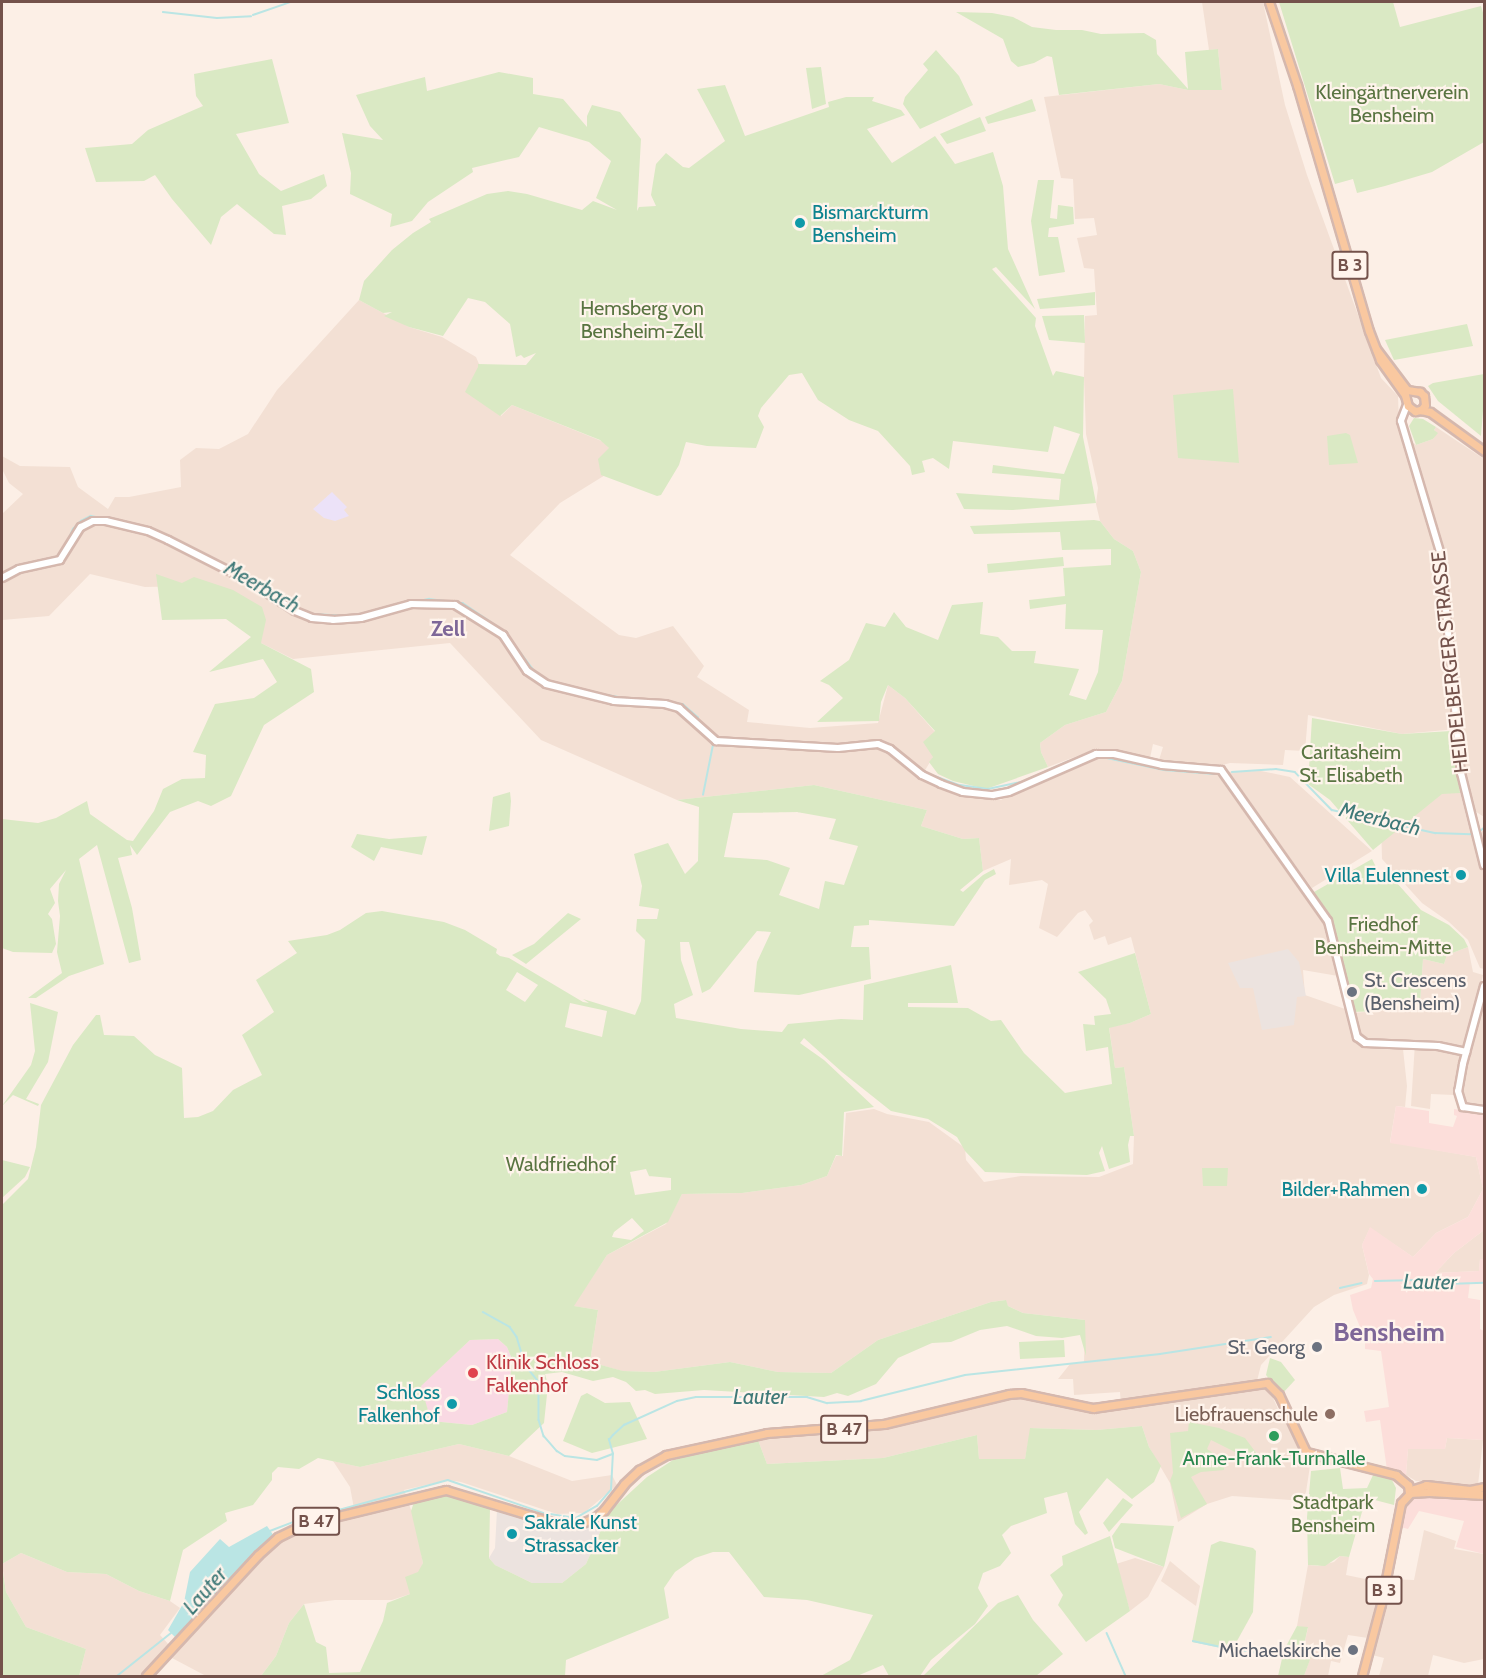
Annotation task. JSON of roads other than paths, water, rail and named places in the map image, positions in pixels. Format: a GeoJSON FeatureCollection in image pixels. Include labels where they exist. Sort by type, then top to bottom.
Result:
{"type":"FeatureCollection","features":[{"type":"Feature","properties":{"kind":"main road","name":"B 3"},"geometry":{"type":"LineString","coordinates":[[1269,2],[1297,85],[1376,350],[1384,367],[1407,403],[1430,412],[1485,451]]}},
{"type":"Feature","properties":{"kind":"main road","name":"B 3"},"geometry":{"type":"LineString","coordinates":[[1376,350],[1394,375],[1412,393],[1422,394],[1420,409]]}},
{"type":"Feature","properties":{"kind":"main road"},"geometry":{"type":"LineString","coordinates":[[1407,403],[1412,393]]}},
{"type":"Feature","properties":{"kind":"main road","name":"B 47"},"geometry":{"type":"LineString","coordinates":[[146,1677],[258,1555],[278,1537],[305,1524],[446,1490],[555,1523],[580,1524],[604,1510],[624,1484],[639,1470],[666,1455],[767,1433],[884,1424],[992,1396],[1021,1393],[1093,1408],[1258,1382],[1267,1383],[1279,1395],[1301,1443],[1310,1455],[1389,1472],[1400,1479],[1426,1485]]}},
{"type":"Feature","properties":{"kind":"main road"},"geometry":{"type":"LineString","coordinates":[[1400,1479],[1409,1493]]}},
{"type":"Feature","properties":{"kind":"main road"},"geometry":{"type":"LineString","coordinates":[[1409,1493],[1426,1485],[1470,1490],[1485,1487]]}},
{"type":"Feature","properties":{"kind":"main road","name":"B 3"},"geometry":{"type":"LineString","coordinates":[[1362,1677],[1381,1604],[1399,1508],[1409,1493]]}},
{"type":"Feature","properties":{"kind":"main road"},"geometry":{"type":"LineString","coordinates":[[1409,1493],[1485,1495]]}},
{"type":"Feature","properties":{"kind":"street"},"geometry":{"type":"LineString","coordinates":[[1402,426],[1401,421],[1407,403]]}},
{"type":"Feature","properties":{"kind":"street"},"geometry":{"type":"LineString","coordinates":[[1402,426],[1407,415],[1420,409]]}},
{"type":"Feature","properties":{"kind":"street","name":"HEIDELBERGER STRASSE"},"geometry":{"type":"LineString","coordinates":[[1402,426],[1441,555],[1461,773],[1485,865]]}},
{"type":"Feature","properties":{"kind":"street"},"geometry":{"type":"LineString","coordinates":[[2,578],[19,569],[60,560],[81,527],[93,521],[106,521],[148,531],[189,549],[254,583],[295,611],[312,618],[333,620],[361,618],[411,604],[455,605],[503,635],[527,670],[546,684],[627,703],[665,704],[680,708],[716,741],[838,748],[878,744],[890,748],[922,775],[941,784],[963,792],[993,795],[1009,792],[1096,754],[1114,754],[1162,765],[1221,770],[1328,921],[1339,955],[1351,1021],[1358,1037],[1365,1043],[1438,1046],[1466,1052]]}},
{"type":"Feature","properties":{"kind":"street"},"geometry":{"type":"LineString","coordinates":[[1485,986],[1466,1052],[1458,1091],[1461,1105],[1485,1110]]}},
{"type":"Feature","properties":{"kind":"water"},"geometry":{"type":"Polygon","coordinates":[[[267,1526],[274,1536],[175,1637],[168,1630],[184,1602],[190,1572],[220,1539],[229,1547],[267,1526]]]}},
{"type":"Feature","properties":{"kind":"waterway"},"geometry":{"type":"LineString","coordinates":[[253,15],[290,2]]}},
{"type":"Feature","properties":{"kind":"waterway"},"geometry":{"type":"LineString","coordinates":[[163,12],[217,18],[251,16]]}},
{"type":"Feature","properties":{"kind":"waterway","name":"Meerbach"},"geometry":{"type":"LineString","coordinates":[[67,543],[73,529],[81,521],[91,516],[137,525]]}},
{"type":"Feature","properties":{"kind":"waterway","name":"Meerbach"},"geometry":{"type":"LineString","coordinates":[[151,529],[268,587],[299,610]]}},
{"type":"Feature","properties":{"kind":"waterway","name":"Meerbach"},"geometry":{"type":"LineString","coordinates":[[2,573],[29,564]]}},
{"type":"Feature","properties":{"kind":"waterway","name":"Meerbach"},"geometry":{"type":"LineString","coordinates":[[311,614],[351,616],[429,599],[463,603],[504,631],[536,673],[550,682]]}},
{"type":"Feature","properties":{"kind":"waterway","name":"Meerbach"},"geometry":{"type":"LineString","coordinates":[[607,695],[630,699]]}},
{"type":"Feature","properties":{"kind":"waterway","name":"Meerbach"},"geometry":{"type":"LineString","coordinates":[[657,700],[683,704],[698,717],[698,721]]}},
{"type":"Feature","properties":{"kind":"waterway"},"geometry":{"type":"LineString","coordinates":[[703,795],[713,745]]}},
{"type":"Feature","properties":{"kind":"waterway","name":"Meerbach"},"geometry":{"type":"LineString","coordinates":[[1107,758],[1164,770],[1214,774]]}},
{"type":"Feature","properties":{"kind":"waterway","name":"Meerbach"},"geometry":{"type":"LineString","coordinates":[[929,774],[960,785],[988,789],[1022,782],[1069,761]]}},
{"type":"Feature","properties":{"kind":"waterway","name":"Meerbach"},"geometry":{"type":"LineString","coordinates":[[1232,772],[1276,769],[1295,772],[1332,810],[1435,833],[1471,834]]}},
{"type":"Feature","properties":{"kind":"waterway","name":"Meerbach"},"geometry":{"type":"LineString","coordinates":[[1480,831],[1484,828]]}},
{"type":"Feature","properties":{"kind":"waterway","name":"Lauter"},"geometry":{"type":"LineString","coordinates":[[1375,1281],[1419,1280],[1446,1284],[1484,1283]]}},
{"type":"Feature","properties":{"kind":"waterway","name":"Lauter"},"geometry":{"type":"LineString","coordinates":[[1340,1288],[1361,1283]]}},
{"type":"Feature","properties":{"kind":"waterway"},"geometry":{"type":"LineString","coordinates":[[483,1312],[510,1327],[517,1337],[526,1366],[539,1382],[539,1420],[544,1436],[557,1451],[565,1456],[597,1460],[613,1454]]}},
{"type":"Feature","properties":{"kind":"waterway","name":"Lauter"},"geometry":{"type":"LineString","coordinates":[[328,1513],[448,1480],[544,1513],[576,1518],[597,1506],[611,1490],[613,1454],[609,1440],[613,1435],[624,1425],[677,1401],[696,1397],[807,1397],[827,1403],[861,1401],[965,1375],[1160,1354],[1271,1337]]}},
{"type":"Feature","properties":{"kind":"waterway","name":"Lauter"},"geometry":{"type":"LineString","coordinates":[[270,1531],[302,1519]]}},
{"type":"Feature","properties":{"kind":"waterway","name":"Lauter"},"geometry":{"type":"LineString","coordinates":[[117,1676],[171,1633]]}},
{"type":"Feature","properties":{"kind":"waterway"},"geometry":{"type":"LineString","coordinates":[[1107,1633],[1126,1676]]}},
{"type":"Feature","properties":{"kind":"waterway"},"geometry":{"type":"LineString","coordinates":[[1193,1641],[1231,1649]]}},
{"type":"Feature","properties":{"kind":"waterway"},"geometry":{"type":"LineString","coordinates":[[1237,1649],[1272,1656]]}},
{"type":"Feature","properties":{"kind":"place","name":"Bismarckturm Bensheim"},"geometry":{"type":"Point","coordinates":[800,223]}},
{"type":"Feature","properties":{"kind":"place","name":"Villa Eulennest"},"geometry":{"type":"Point","coordinates":[1461,875]}},
{"type":"Feature","properties":{"kind":"place","name":"St. Crescens (Bensheim)"},"geometry":{"type":"Point","coordinates":[1352,992]}},
{"type":"Feature","properties":{"kind":"place","name":"Bilder+Rahmen"},"geometry":{"type":"Point","coordinates":[1422,1189]}},
{"type":"Feature","properties":{"kind":"place","name":"St. Georg"},"geometry":{"type":"Point","coordinates":[1317,1347]}},
{"type":"Feature","properties":{"kind":"place","name":"Klinik Schloss Falkenhof"},"geometry":{"type":"Point","coordinates":[473,1373]}},
{"type":"Feature","properties":{"kind":"place","name":"Schloss Falkenhof"},"geometry":{"type":"Point","coordinates":[452,1404]}},
{"type":"Feature","properties":{"kind":"place","name":"Liebfrauenschule"},"geometry":{"type":"Point","coordinates":[1330,1414]}},
{"type":"Feature","properties":{"kind":"place","name":"Anne-Frank-Turnhalle"},"geometry":{"type":"Point","coordinates":[1274,1436]}},
{"type":"Feature","properties":{"kind":"place","name":"Sakrale Kunst Strassacker"},"geometry":{"type":"Point","coordinates":[512,1534]}},
{"type":"Feature","properties":{"kind":"place","name":"Michaelskirche"},"geometry":{"type":"Point","coordinates":[1353,1650]}},
{"type":"Feature","properties":{"kind":"district","name":"Zell"},"geometry":{"type":"Point","coordinates":[448,629]}},
{"type":"Feature","properties":{"kind":"district","name":"Bensheim"},"geometry":{"type":"Point","coordinates":[1389,1333]}},
{"type":"Feature","properties":{"kind":"park label","name":"Kleingärtnerverein Bensheim"},"geometry":{"type":"Point","coordinates":[1392,104]}},
{"type":"Feature","properties":{"kind":"park label","name":"Hemsberg von Bensheim-Zell"},"geometry":{"type":"Point","coordinates":[642,320]}},
{"type":"Feature","properties":{"kind":"park label","name":"Caritasheim St. Elisabeth"},"geometry":{"type":"Point","coordinates":[1351,764]}},
{"type":"Feature","properties":{"kind":"park label","name":"Friedhof Bensheim-Mitte"},"geometry":{"type":"Point","coordinates":[1383,936]}},
{"type":"Feature","properties":{"kind":"park label","name":"Waldfriedhof"},"geometry":{"type":"Point","coordinates":[561,1164]}},
{"type":"Feature","properties":{"kind":"park label","name":"Stadtpark Bensheim"},"geometry":{"type":"Point","coordinates":[1333,1514]}}]}
